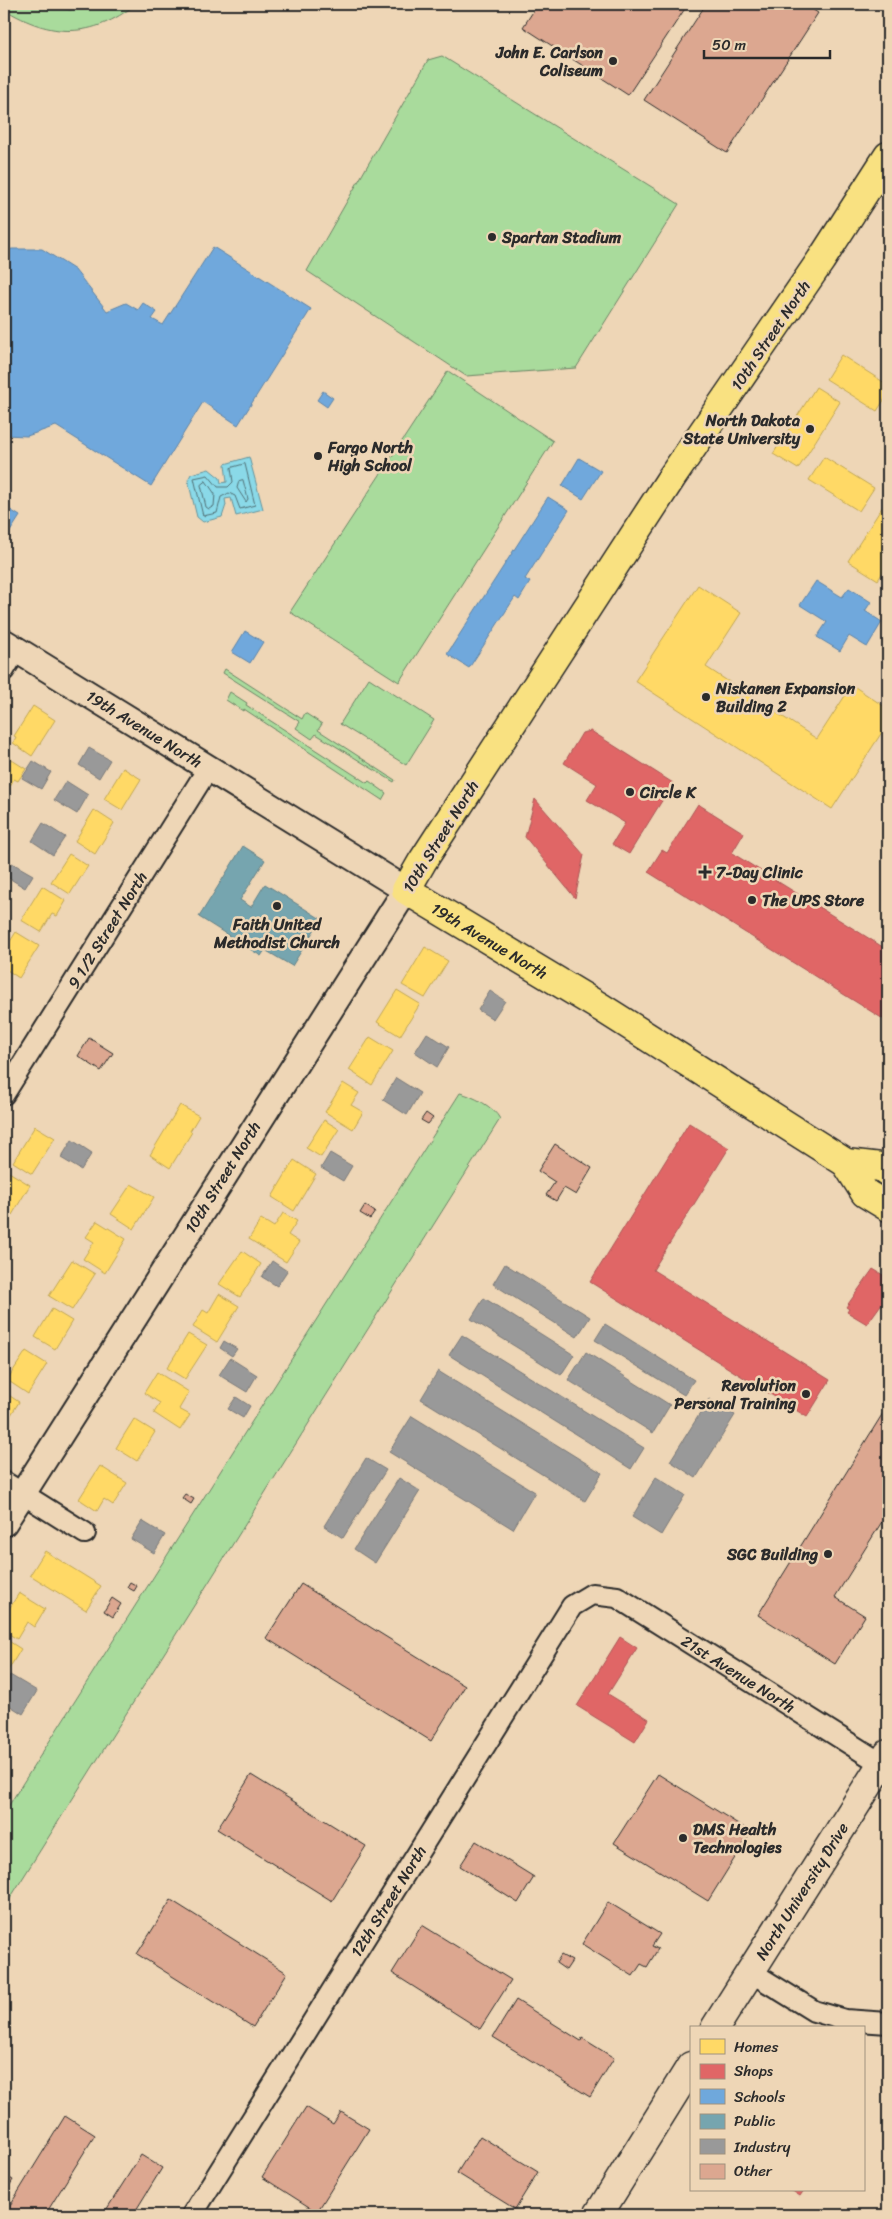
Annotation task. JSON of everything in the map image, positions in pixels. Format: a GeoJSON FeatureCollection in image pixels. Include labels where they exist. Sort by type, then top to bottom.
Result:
{"type":"FeatureCollection","features":[{"type":"Feature","properties":{"kind":"main road","name":"10th Street North"},"geometry":{"type":"LineString","coordinates":[[406,890],[422,862],[672,476],[821,260],[888,156]]}},
{"type":"Feature","properties":{"kind":"main road","name":"19th Avenue North"},"geometry":{"type":"LineString","coordinates":[[406,890],[602,1008],[846,1163],[865,1193],[888,1207]]}},
{"type":"Feature","properties":{"kind":"main road","name":"19th Avenue North"},"geometry":{"type":"LineString","coordinates":[[846,1163],[881,1167],[888,1172]]}},
{"type":"Feature","properties":{"kind":"main road","name":"North University Drive"},"geometry":{"type":"LineString","coordinates":[[716,2026],[885,1759]]}},
{"type":"Feature","properties":{"kind":"main road"},"geometry":{"type":"LineString","coordinates":[[598,2215],[690,2068]]}},
{"type":"Feature","properties":{"kind":"street","name":"19th Avenue North"},"geometry":{"type":"LineString","coordinates":[[8,654],[210,767],[406,890]]}},
{"type":"Feature","properties":{"kind":"street","name":"9 1/2 Street North"},"geometry":{"type":"LineString","coordinates":[[4,1094],[210,767]]}},
{"type":"Feature","properties":{"kind":"street","name":"10th Street North"},"geometry":{"type":"LineString","coordinates":[[4,1523],[13,1488],[406,890]]}},
{"type":"Feature","properties":{"kind":"street"},"geometry":{"type":"LineString","coordinates":[[13,1488],[85,1533]]}},
{"type":"Feature","properties":{"kind":"street","name":"21st Avenue North"},"geometry":{"type":"LineString","coordinates":[[592,1594],[617,1597],[885,1759]]}},
{"type":"Feature","properties":{"kind":"street","name":"12th Street North"},"geometry":{"type":"LineString","coordinates":[[192,2215],[572,1606],[592,1594]]}},
{"type":"Feature","properties":{"kind":"street"},"geometry":{"type":"LineString","coordinates":[[751,1972],[814,2011],[845,2020],[888,2023]]}},
{"type":"Feature","properties":{"kind":"green space"},"geometry":{"type":"Polygon","coordinates":[[[4,4],[40,4],[70,10],[93,4],[136,4],[103,24],[87,29],[71,30],[55,29],[21,19],[4,9],[4,4]]]}},
{"type":"Feature","properties":{"kind":"green space","name":"Spartan Stadium"},"geometry":{"type":"Polygon","coordinates":[[[442,56],[679,204],[576,368],[466,376],[307,271],[428,60],[442,56]]]}},
{"type":"Feature","properties":{"kind":"green space"},"geometry":{"type":"Polygon","coordinates":[[[448,371],[553,441],[399,682],[290,612],[448,371]]]}},
{"type":"Feature","properties":{"kind":"green space"},"geometry":{"type":"Polygon","coordinates":[[[225,669],[302,719],[305,713],[322,724],[318,730],[395,780],[394,782],[316,734],[312,739],[296,728],[300,722],[223,673],[225,669]]]}},
{"type":"Feature","properties":{"kind":"green space"},"geometry":{"type":"Polygon","coordinates":[[[369,678],[434,720],[406,765],[340,724],[369,678]]]}},
{"type":"Feature","properties":{"kind":"green space"},"geometry":{"type":"Polygon","coordinates":[[[230,692],[247,703],[246,705],[367,783],[369,781],[386,793],[382,800],[244,709],[243,711],[226,700],[230,692]]]}},
{"type":"Feature","properties":{"kind":"green space"},"geometry":{"type":"Polygon","coordinates":[[[460,1093],[483,1103],[493,1110],[500,1119],[4,1908],[4,1813],[460,1093]]]}},
{"type":"Feature","properties":{"kind":"water"},"geometry":{"type":"Polygon","coordinates":[[[249,457],[263,509],[236,516],[231,498],[225,499],[226,505],[222,517],[203,522],[197,517],[188,480],[191,474],[209,469],[220,478],[221,483],[227,482],[225,464],[249,457]]]}},
{"type":"Feature","properties":{"kind":"building: Homes"},"geometry":{"type":"Polygon","coordinates":[[[841,355],[888,385],[888,394],[877,411],[826,379],[841,355]]]}},
{"type":"Feature","properties":{"kind":"building: Homes"},"geometry":{"type":"Polygon","coordinates":[[[816,387],[840,402],[798,469],[773,454],[816,387]]]}},
{"type":"Feature","properties":{"kind":"building: Homes"},"geometry":{"type":"Polygon","coordinates":[[[824,457],[874,488],[859,511],[809,480],[824,457]]]}},
{"type":"Feature","properties":{"kind":"building: Homes"},"geometry":{"type":"Polygon","coordinates":[[[888,498],[888,564],[878,580],[848,561],[888,498]]]}},
{"type":"Feature","properties":{"kind":"building: Homes","name":"Niskanen Expansion Building 2"},"geometry":{"type":"Polygon","coordinates":[[[698,585],[741,613],[706,667],[817,739],[852,685],[888,709],[888,723],[832,809],[635,681],[698,585]]]}},
{"type":"Feature","properties":{"kind":"building: Homes"},"geometry":{"type":"Polygon","coordinates":[[[33,706],[55,720],[32,756],[13,743],[16,737],[14,736],[33,706]]]}},
{"type":"Feature","properties":{"kind":"building: Homes"},"geometry":{"type":"Polygon","coordinates":[[[4,755],[26,769],[18,781],[14,779],[4,796],[4,755]]]}},
{"type":"Feature","properties":{"kind":"building: Homes"},"geometry":{"type":"Polygon","coordinates":[[[123,768],[141,779],[122,810],[104,799],[123,768]]]}},
{"type":"Feature","properties":{"kind":"building: Homes"},"geometry":{"type":"Polygon","coordinates":[[[94,810],[114,823],[95,854],[75,841],[94,810]]]}},
{"type":"Feature","properties":{"kind":"building: Homes"},"geometry":{"type":"Polygon","coordinates":[[[69,854],[88,866],[70,894],[51,882],[69,854]]]}},
{"type":"Feature","properties":{"kind":"building: Homes"},"geometry":{"type":"Polygon","coordinates":[[[42,886],[66,901],[57,916],[52,914],[41,932],[21,920],[42,886]]]}},
{"type":"Feature","properties":{"kind":"building: Homes"},"geometry":{"type":"Polygon","coordinates":[[[16,932],[39,946],[19,978],[4,968],[4,951],[16,932]]]}},
{"type":"Feature","properties":{"kind":"building: Homes"},"geometry":{"type":"Polygon","coordinates":[[[425,947],[448,961],[425,998],[402,985],[425,947]]]}},
{"type":"Feature","properties":{"kind":"building: Homes"},"geometry":{"type":"Polygon","coordinates":[[[397,990],[420,1004],[400,1036],[377,1022],[397,990]]]}},
{"type":"Feature","properties":{"kind":"building: Homes"},"geometry":{"type":"Polygon","coordinates":[[[370,1037],[393,1051],[372,1085],[349,1070],[370,1037]]]}},
{"type":"Feature","properties":{"kind":"building: Homes"},"geometry":{"type":"Polygon","coordinates":[[[343,1083],[359,1093],[351,1105],[363,1112],[353,1129],[325,1112],[343,1083]]]}},
{"type":"Feature","properties":{"kind":"building: Homes"},"geometry":{"type":"Polygon","coordinates":[[[180,1105],[199,1116],[190,1131],[192,1132],[170,1168],[150,1155],[180,1105]]]}},
{"type":"Feature","properties":{"kind":"building: Homes"},"geometry":{"type":"Polygon","coordinates":[[[324,1120],[339,1129],[321,1157],[306,1148],[324,1120]]]}},
{"type":"Feature","properties":{"kind":"building: Homes"},"geometry":{"type":"Polygon","coordinates":[[[35,1126],[55,1138],[32,1174],[13,1162],[35,1126]]]}},
{"type":"Feature","properties":{"kind":"building: Homes"},"geometry":{"type":"Polygon","coordinates":[[[294,1160],[316,1174],[294,1211],[272,1197],[294,1160]]]}},
{"type":"Feature","properties":{"kind":"building: Homes"},"geometry":{"type":"Polygon","coordinates":[[[4,1169],[30,1185],[12,1215],[4,1210],[4,1169]]]}},
{"type":"Feature","properties":{"kind":"building: Homes"},"geometry":{"type":"Polygon","coordinates":[[[131,1184],[154,1197],[134,1229],[111,1214],[131,1184]]]}},
{"type":"Feature","properties":{"kind":"building: Homes"},"geometry":{"type":"Polygon","coordinates":[[[283,1213],[297,1221],[288,1235],[299,1242],[286,1262],[249,1239],[261,1219],[274,1227],[283,1213]]]}},
{"type":"Feature","properties":{"kind":"building: Homes"},"geometry":{"type":"Polygon","coordinates":[[[97,1221],[126,1239],[105,1273],[83,1259],[94,1242],[86,1237],[97,1221]]]}},
{"type":"Feature","properties":{"kind":"building: Homes"},"geometry":{"type":"Polygon","coordinates":[[[242,1251],[261,1264],[240,1297],[219,1284],[242,1251]]]}},
{"type":"Feature","properties":{"kind":"building: Homes"},"geometry":{"type":"Polygon","coordinates":[[[72,1260],[95,1274],[72,1310],[49,1296],[72,1260]]]}},
{"type":"Feature","properties":{"kind":"building: Homes"},"geometry":{"type":"Polygon","coordinates":[[[219,1294],[239,1306],[217,1342],[193,1327],[203,1310],[208,1313],[219,1294]]]}},
{"type":"Feature","properties":{"kind":"building: Homes"},"geometry":{"type":"Polygon","coordinates":[[[52,1309],[72,1321],[55,1349],[35,1337],[52,1309]]]}},
{"type":"Feature","properties":{"kind":"building: Homes"},"geometry":{"type":"Polygon","coordinates":[[[188,1334],[207,1345],[185,1379],[167,1368],[188,1334]]]}},
{"type":"Feature","properties":{"kind":"building: Homes"},"geometry":{"type":"Polygon","coordinates":[[[26,1351],[47,1364],[28,1394],[7,1380],[26,1351]]]}},
{"type":"Feature","properties":{"kind":"building: Homes"},"geometry":{"type":"Polygon","coordinates":[[[157,1372],[189,1392],[179,1409],[190,1415],[180,1430],[154,1413],[160,1403],[144,1393],[157,1372]]]}},
{"type":"Feature","properties":{"kind":"building: Homes"},"geometry":{"type":"Polygon","coordinates":[[[4,1392],[19,1402],[4,1426],[4,1392]]]}},
{"type":"Feature","properties":{"kind":"building: Homes"},"geometry":{"type":"Polygon","coordinates":[[[134,1419],[155,1432],[137,1461],[116,1448],[134,1419]]]}},
{"type":"Feature","properties":{"kind":"building: Homes"},"geometry":{"type":"Polygon","coordinates":[[[100,1466],[127,1483],[113,1505],[104,1499],[97,1511],[79,1499],[100,1466]]]}},
{"type":"Feature","properties":{"kind":"building: Homes"},"geometry":{"type":"Polygon","coordinates":[[[45,1551],[101,1586],[86,1610],[30,1575],[45,1551]]]}},
{"type":"Feature","properties":{"kind":"building: Homes"},"geometry":{"type":"Polygon","coordinates":[[[19,1593],[45,1609],[34,1627],[27,1622],[17,1639],[4,1631],[4,1617],[19,1593]]]}},
{"type":"Feature","properties":{"kind":"building: Homes"},"geometry":{"type":"Polygon","coordinates":[[[4,1638],[21,1649],[4,1677],[4,1638]]]}},
{"type":"Feature","properties":{"kind":"building: Shops","name":"Circle K"},"geometry":{"type":"Polygon","coordinates":[[[591,731],[673,783],[629,854],[612,844],[625,823],[587,800],[597,784],[564,763],[582,733],[591,731]]]}},
{"type":"Feature","properties":{"kind":"building: Shops"},"geometry":{"type":"Polygon","coordinates":[[[535,799],[584,855],[575,898],[525,837],[535,799]]]}},
{"type":"Feature","properties":{"kind":"building: Shops"},"geometry":{"type":"Polygon","coordinates":[[[698,804],[744,833],[732,853],[886,949],[888,945],[888,1022],[648,872],[662,850],[667,853],[698,804]]]}},
{"type":"Feature","properties":{"kind":"building: Shops"},"geometry":{"type":"Polygon","coordinates":[[[689,1123],[729,1148],[653,1270],[830,1380],[807,1417],[590,1282],[689,1123]]]}},
{"type":"Feature","properties":{"kind":"building: Shops"},"geometry":{"type":"Polygon","coordinates":[[[873,1269],[888,1278],[888,1295],[867,1324],[847,1312],[849,1309],[846,1307],[873,1269]]]}},
{"type":"Feature","properties":{"kind":"building: Shops"},"geometry":{"type":"Polygon","coordinates":[[[620,1637],[637,1648],[608,1694],[649,1719],[635,1742],[577,1706],[620,1637]]]}},
{"type":"Feature","properties":{"kind":"building: Shops"},"geometry":{"type":"Polygon","coordinates":[[[794,2192],[803,2192],[800,2196],[794,2192]]]}},
{"type":"Feature","properties":{"kind":"building: Schools"},"geometry":{"type":"Polygon","coordinates":[[[4,108],[11,112],[4,125],[4,108]]]}},
{"type":"Feature","properties":{"kind":"building: Schools"},"geometry":{"type":"Polygon","coordinates":[[[213,247],[311,309],[238,425],[203,402],[151,486],[56,426],[27,436],[4,435],[4,251],[12,249],[42,249],[75,270],[107,311],[126,303],[138,310],[143,303],[157,312],[152,319],[163,325],[213,247]]]}},
{"type":"Feature","properties":{"kind":"building: Schools"},"geometry":{"type":"Polygon","coordinates":[[[323,391],[333,398],[327,407],[317,400],[323,391]]]}},
{"type":"Feature","properties":{"kind":"building: Schools"},"geometry":{"type":"Polygon","coordinates":[[[579,458],[601,471],[583,499],[562,486],[579,458]]]}},
{"type":"Feature","properties":{"kind":"building: Schools"},"geometry":{"type":"Polygon","coordinates":[[[548,497],[569,510],[525,579],[530,582],[519,600],[515,597],[469,668],[447,654],[548,497]]]}},
{"type":"Feature","properties":{"kind":"building: Schools"},"geometry":{"type":"Polygon","coordinates":[[[4,506],[20,516],[6,538],[4,537],[4,506]]]}},
{"type":"Feature","properties":{"kind":"building: Schools"},"geometry":{"type":"Polygon","coordinates":[[[816,581],[842,597],[849,588],[871,602],[865,611],[882,622],[867,647],[849,636],[840,651],[817,637],[827,622],[800,605],[816,581]]]}},
{"type":"Feature","properties":{"kind":"building: Schools"},"geometry":{"type":"Polygon","coordinates":[[[245,631],[263,642],[250,663],[232,652],[245,631]]]}},
{"type":"Feature","properties":{"kind":"building: Public","name":"Faith United Methodist Church"},"geometry":{"type":"Polygon","coordinates":[[[243,846],[265,860],[240,900],[251,907],[265,884],[321,919],[292,966],[265,950],[261,956],[199,917],[243,846]]]}},
{"type":"Feature","properties":{"kind":"building: Industry"},"geometry":{"type":"Polygon","coordinates":[[[89,748],[110,760],[99,778],[79,765],[89,748]]]}},
{"type":"Feature","properties":{"kind":"building: Industry"},"geometry":{"type":"Polygon","coordinates":[[[33,761],[51,772],[41,789],[22,778],[33,761]]]}},
{"type":"Feature","properties":{"kind":"building: Industry"},"geometry":{"type":"Polygon","coordinates":[[[66,781],[88,795],[77,814],[54,800],[66,781]]]}},
{"type":"Feature","properties":{"kind":"building: Industry"},"geometry":{"type":"Polygon","coordinates":[[[43,823],[65,837],[53,855],[32,841],[43,823]]]}},
{"type":"Feature","properties":{"kind":"building: Industry"},"geometry":{"type":"Polygon","coordinates":[[[12,863],[33,875],[25,888],[4,875],[12,863]]]}},
{"type":"Feature","properties":{"kind":"building: Industry"},"geometry":{"type":"Polygon","coordinates":[[[490,991],[505,1001],[493,1019],[478,1010],[490,991]]]}},
{"type":"Feature","properties":{"kind":"building: Industry"},"geometry":{"type":"Polygon","coordinates":[[[427,1033],[449,1047],[437,1067],[415,1052],[427,1033]]]}},
{"type":"Feature","properties":{"kind":"building: Industry"},"geometry":{"type":"Polygon","coordinates":[[[396,1078],[420,1093],[407,1115],[383,1100],[396,1078]]]}},
{"type":"Feature","properties":{"kind":"building: Industry"},"geometry":{"type":"Polygon","coordinates":[[[72,1140],[92,1153],[81,1170],[61,1158],[72,1140]]]}},
{"type":"Feature","properties":{"kind":"building: Industry"},"geometry":{"type":"Polygon","coordinates":[[[330,1153],[352,1166],[343,1181],[321,1168],[330,1153]]]}},
{"type":"Feature","properties":{"kind":"building: Industry"},"geometry":{"type":"Polygon","coordinates":[[[272,1261],[287,1271],[277,1286],[262,1277],[272,1261]]]}},
{"type":"Feature","properties":{"kind":"building: Industry"},"geometry":{"type":"Polygon","coordinates":[[[505,1264],[590,1317],[577,1337],[493,1284],[505,1264]]]}},
{"type":"Feature","properties":{"kind":"building: Industry"},"geometry":{"type":"Polygon","coordinates":[[[484,1298],[574,1355],[561,1375],[471,1319],[484,1298]]]}},
{"type":"Feature","properties":{"kind":"building: Industry"},"geometry":{"type":"Polygon","coordinates":[[[605,1324],[694,1380],[684,1395],[595,1340],[605,1324]]]}},
{"type":"Feature","properties":{"kind":"building: Industry"},"geometry":{"type":"Polygon","coordinates":[[[462,1335],[644,1448],[631,1469],[449,1355],[462,1335]]]}},
{"type":"Feature","properties":{"kind":"building: Industry"},"geometry":{"type":"Polygon","coordinates":[[[224,1341],[237,1349],[232,1356],[220,1348],[224,1341]]]}},
{"type":"Feature","properties":{"kind":"building: Industry"},"geometry":{"type":"Polygon","coordinates":[[[586,1352],[670,1405],[653,1433],[568,1380],[586,1352]]]}},
{"type":"Feature","properties":{"kind":"building: Industry"},"geometry":{"type":"Polygon","coordinates":[[[230,1358],[257,1375],[247,1392],[219,1375],[230,1358]]]}},
{"type":"Feature","properties":{"kind":"building: Industry"},"geometry":{"type":"Polygon","coordinates":[[[438,1371],[602,1473],[585,1501],[421,1399],[438,1371]]]}},
{"type":"Feature","properties":{"kind":"building: Industry"},"geometry":{"type":"Polygon","coordinates":[[[236,1397],[250,1406],[243,1418],[228,1409],[236,1397]]]}},
{"type":"Feature","properties":{"kind":"building: Industry"},"geometry":{"type":"Polygon","coordinates":[[[709,1399],[735,1415],[696,1478],[670,1461],[709,1399]]]}},
{"type":"Feature","properties":{"kind":"building: Industry"},"geometry":{"type":"Polygon","coordinates":[[[412,1416],[535,1492],[513,1529],[389,1452],[412,1416]]]}},
{"type":"Feature","properties":{"kind":"building: Industry"},"geometry":{"type":"Polygon","coordinates":[[[366,1458],[386,1470],[343,1538],[324,1526],[366,1458]]]}},
{"type":"Feature","properties":{"kind":"building: Industry"},"geometry":{"type":"Polygon","coordinates":[[[656,1477],[685,1495],[661,1535],[632,1517],[656,1477]]]}},
{"type":"Feature","properties":{"kind":"building: Industry"},"geometry":{"type":"Polygon","coordinates":[[[399,1478],[420,1491],[375,1563],[354,1549],[399,1478]]]}},
{"type":"Feature","properties":{"kind":"building: Industry"},"geometry":{"type":"Polygon","coordinates":[[[142,1521],[165,1535],[154,1553],[131,1539],[142,1521]]]}},
{"type":"Feature","properties":{"kind":"building: Industry"},"geometry":{"type":"Polygon","coordinates":[[[10,1675],[37,1691],[23,1714],[4,1702],[4,1685],[10,1675]]]}},
{"type":"Feature","properties":{"kind":"building: Other","name":"John E. Carlson Coliseum"},"geometry":{"type":"Polygon","coordinates":[[[538,4],[688,4],[628,95],[523,27],[538,4]]]}},
{"type":"Feature","properties":{"kind":"building: Other"},"geometry":{"type":"Polygon","coordinates":[[[706,4],[804,4],[818,13],[727,153],[644,100],[706,4]]]}},
{"type":"Feature","properties":{"kind":"building: Other"},"geometry":{"type":"Polygon","coordinates":[[[89,1038],[113,1053],[101,1071],[78,1056],[89,1038]]]}},
{"type":"Feature","properties":{"kind":"building: Other"},"geometry":{"type":"Polygon","coordinates":[[[426,1113],[433,1118],[428,1124],[421,1120],[426,1113]]]}},
{"type":"Feature","properties":{"kind":"building: Other"},"geometry":{"type":"Polygon","coordinates":[[[555,1144],[592,1168],[576,1195],[564,1188],[556,1201],[546,1195],[555,1182],[538,1171],[555,1144]]]}},
{"type":"Feature","properties":{"kind":"building: Other"},"geometry":{"type":"Polygon","coordinates":[[[365,1205],[375,1212],[370,1219],[360,1213],[365,1205]]]}},
{"type":"Feature","properties":{"kind":"building: Other","name":"SGC Building"},"geometry":{"type":"Polygon","coordinates":[[[888,1405],[888,1512],[835,1597],[865,1616],[835,1664],[758,1615],[888,1405]]]}},
{"type":"Feature","properties":{"kind":"building: Other"},"geometry":{"type":"Polygon","coordinates":[[[185,1494],[194,1499],[191,1504],[182,1498],[185,1494]]]}},
{"type":"Feature","properties":{"kind":"building: Other"},"geometry":{"type":"Polygon","coordinates":[[[130,1582],[137,1586],[134,1591],[127,1587],[130,1582]]]}},
{"type":"Feature","properties":{"kind":"building: Other"},"geometry":{"type":"Polygon","coordinates":[[[301,1584],[465,1686],[431,1741],[266,1638],[301,1584]]]}},
{"type":"Feature","properties":{"kind":"building: Other"},"geometry":{"type":"Polygon","coordinates":[[[112,1598],[121,1604],[113,1617],[104,1611],[112,1598]]]}},
{"type":"Feature","properties":{"kind":"building: Other","name":"DMS Health Technologies"},"geometry":{"type":"Polygon","coordinates":[[[658,1774],[751,1832],[708,1901],[614,1843],[658,1774]]]}},
{"type":"Feature","properties":{"kind":"building: Other"},"geometry":{"type":"Polygon","coordinates":[[[251,1775],[366,1846],[332,1901],[217,1829],[251,1775]]]}},
{"type":"Feature","properties":{"kind":"building: Other"},"geometry":{"type":"Polygon","coordinates":[[[476,1841],[534,1877],[518,1903],[460,1866],[476,1841]]]}},
{"type":"Feature","properties":{"kind":"building: Other"},"geometry":{"type":"Polygon","coordinates":[[[171,1900],[287,1973],[253,2027],[137,1954],[171,1900]]]}},
{"type":"Feature","properties":{"kind":"building: Other"},"geometry":{"type":"Polygon","coordinates":[[[608,1902],[660,1934],[652,1946],[658,1949],[647,1967],[641,1964],[633,1976],[582,1944],[608,1902]]]}},
{"type":"Feature","properties":{"kind":"building: Other"},"geometry":{"type":"Polygon","coordinates":[[[422,1925],[511,1980],[480,2029],[392,1973],[422,1925]]]}},
{"type":"Feature","properties":{"kind":"building: Other"},"geometry":{"type":"Polygon","coordinates":[[[561,1955],[572,1961],[566,1970],[556,1963],[561,1955]]]}},
{"type":"Feature","properties":{"kind":"building: Other"},"geometry":{"type":"Polygon","coordinates":[[[516,2000],[581,2041],[582,2038],[614,2058],[590,2097],[493,2037],[516,2000]]]}},
{"type":"Feature","properties":{"kind":"building: Other"},"geometry":{"type":"Polygon","coordinates":[[[306,2107],[333,2124],[341,2112],[369,2129],[317,2212],[262,2177],[306,2107]]]}},
{"type":"Feature","properties":{"kind":"building: Other"},"geometry":{"type":"Polygon","coordinates":[[[65,2116],[95,2135],[45,2215],[4,2215],[65,2116]]]}},
{"type":"Feature","properties":{"kind":"building: Other"},"geometry":{"type":"Polygon","coordinates":[[[480,2136],[538,2172],[515,2209],[457,2173],[480,2136]]]}},
{"type":"Feature","properties":{"kind":"building: Other"},"geometry":{"type":"Polygon","coordinates":[[[141,2155],[162,2168],[133,2215],[103,2215],[141,2155]]]}},
{"type":"Feature","properties":{"kind":"building: Other"},"geometry":{"type":"Polygon","coordinates":[[[4,2175],[13,2180],[4,2194],[4,2175]]]}},
{"type":"Feature","properties":{"kind":"place","name":"John E. Carlson Coliseum"},"geometry":{"type":"Point","coordinates":[613,61]}},
{"type":"Feature","properties":{"kind":"place","name":"Spartan Stadium"},"geometry":{"type":"Point","coordinates":[492,237]}},
{"type":"Feature","properties":{"kind":"place","name":"North Dakota State University"},"geometry":{"type":"Point","coordinates":[810,429]}},
{"type":"Feature","properties":{"kind":"place","name":"Fargo North High School"},"geometry":{"type":"Point","coordinates":[318,456]}},
{"type":"Feature","properties":{"kind":"place","name":"Niskanen Expansion Building 2"},"geometry":{"type":"Point","coordinates":[706,697]}},
{"type":"Feature","properties":{"kind":"place","name":"Circle K"},"geometry":{"type":"Point","coordinates":[630,792]}},
{"type":"Feature","properties":{"kind":"place","name":"7-Day Clinic"},"geometry":{"type":"Point","coordinates":[705,872]}},
{"type":"Feature","properties":{"kind":"place","name":"The UPS Store"},"geometry":{"type":"Point","coordinates":[752,900]}},
{"type":"Feature","properties":{"kind":"place","name":"Faith United Methodist Church"},"geometry":{"type":"Point","coordinates":[277,906]}},
{"type":"Feature","properties":{"kind":"place","name":"Revolution Personal Training"},"geometry":{"type":"Point","coordinates":[806,1394]}},
{"type":"Feature","properties":{"kind":"place","name":"SGC Building"},"geometry":{"type":"Point","coordinates":[828,1554]}},
{"type":"Feature","properties":{"kind":"place","name":"DMS Health Technologies"},"geometry":{"type":"Point","coordinates":[683,1838]}}]}
